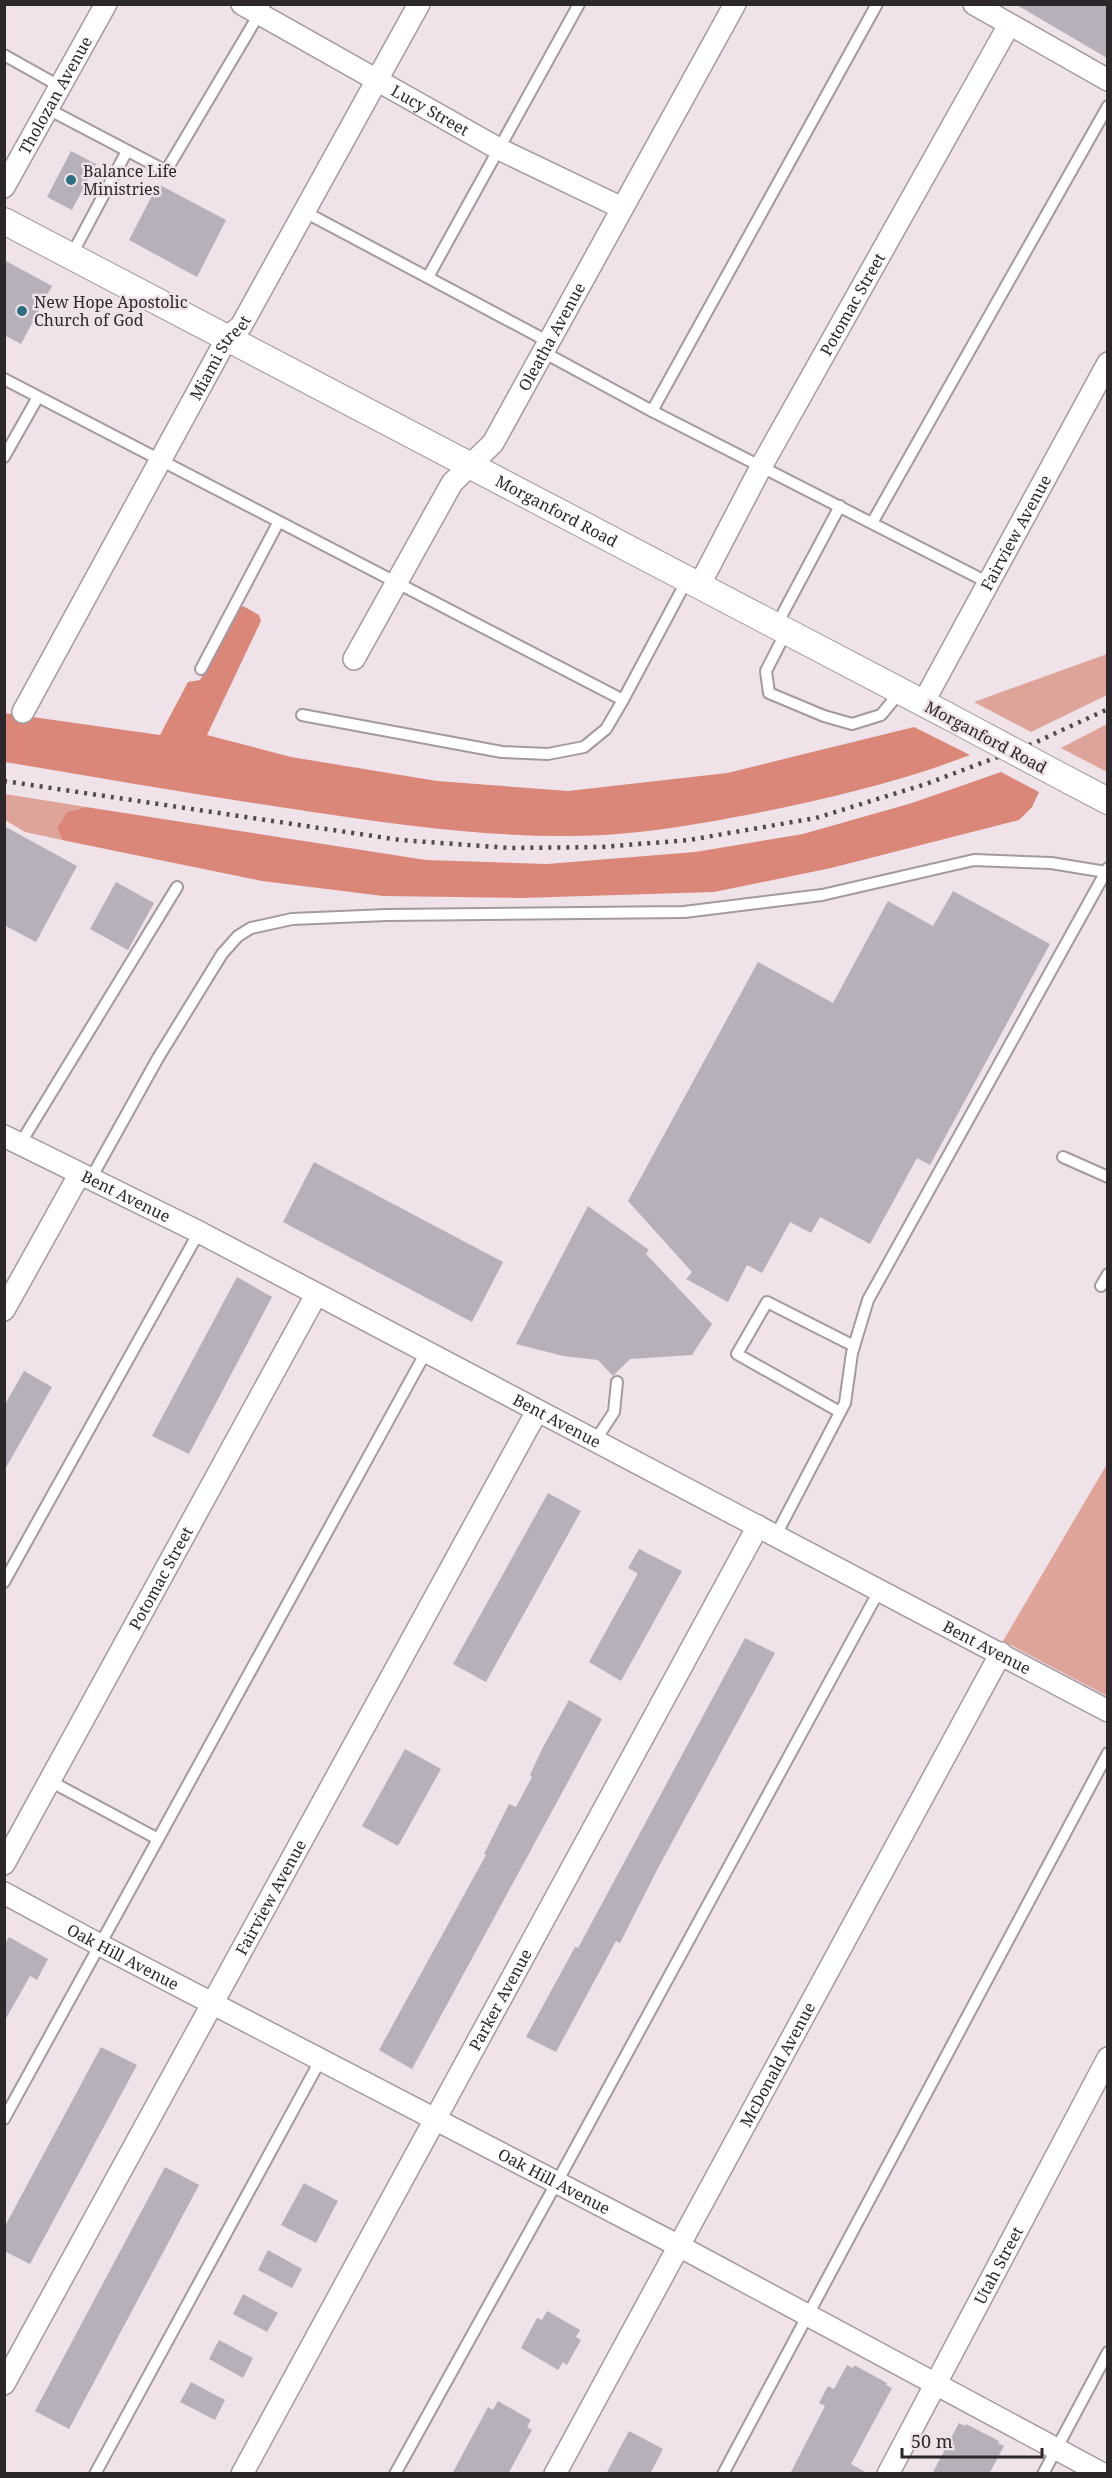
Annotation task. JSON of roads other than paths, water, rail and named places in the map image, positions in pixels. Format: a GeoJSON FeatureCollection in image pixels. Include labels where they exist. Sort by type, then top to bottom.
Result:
{"type":"FeatureCollection","features":[{"type":"Feature","properties":{"kind":"street","name":"Tholozan Avenue"},"geometry":{"type":"LineString","coordinates":[[4,187],[106,4]]}},
{"type":"Feature","properties":{"kind":"street","name":"Miami Street"},"geometry":{"type":"LineString","coordinates":[[23,712],[227,338],[241,326],[419,4]]}},
{"type":"Feature","properties":{"kind":"street","name":"Oleatha Avenue"},"geometry":{"type":"LineString","coordinates":[[354,659],[452,483],[493,443],[735,4]]}},
{"type":"Feature","properties":{"kind":"street"},"geometry":{"type":"LineString","coordinates":[[974,4],[1107,80]]}},
{"type":"Feature","properties":{"kind":"street","name":"Lucy Street"},"geometry":{"type":"LineString","coordinates":[[255,8],[376,81],[499,149],[622,208]]}},
{"type":"Feature","properties":{"kind":"street","name":"Potomac Street"},"geometry":{"type":"LineString","coordinates":[[693,583],[762,465],[1009,25]]}},
{"type":"Feature","properties":{"kind":"street","name":"Morganford Road"},"geometry":{"type":"LineString","coordinates":[[4,221],[1107,801]]}},
{"type":"Feature","properties":{"kind":"street","name":"Fairview Avenue"},"geometry":{"type":"LineString","coordinates":[[923,703],[1107,363]]}},
{"type":"Feature","properties":{"kind":"street","name":"Bent Avenue"},"geometry":{"type":"LineString","coordinates":[[12,1140],[199,1232],[880,1589],[1107,1711]]}},
{"type":"Feature","properties":{"kind":"street"},"geometry":{"type":"LineString","coordinates":[[4,1310],[85,1177]]}},
{"type":"Feature","properties":{"kind":"street","name":"Potomac Street"},"geometry":{"type":"LineString","coordinates":[[4,1864],[316,1295]]}},
{"type":"Feature","properties":{"kind":"street","name":"Fairview Avenue"},"geometry":{"type":"LineString","coordinates":[[4,2384],[537,1410]]}},
{"type":"Feature","properties":{"kind":"street","name":"Parker Avenue"},"geometry":{"type":"LineString","coordinates":[[242,2474],[435,2118],[767,1530]]}},
{"type":"Feature","properties":{"kind":"street","name":"McDonald Avenue"},"geometry":{"type":"LineString","coordinates":[[555,2474],[1000,1653]]}},
{"type":"Feature","properties":{"kind":"street","name":"Oak Hill Avenue"},"geometry":{"type":"LineString","coordinates":[[4,1893],[809,2314],[1103,2474]]}},
{"type":"Feature","properties":{"kind":"street","name":"Utah Street"},"geometry":{"type":"LineString","coordinates":[[888,2474],[1107,2058]]}},
{"type":"Feature","properties":{"kind":"lane"},"geometry":{"type":"LineString","coordinates":[[428,277],[579,4]]}},
{"type":"Feature","properties":{"kind":"lane"},"geometry":{"type":"LineString","coordinates":[[652,411],[877,4]]}},
{"type":"Feature","properties":{"kind":"lane"},"geometry":{"type":"LineString","coordinates":[[48,109],[166,171],[255,8]]}},
{"type":"Feature","properties":{"kind":"lane"},"geometry":{"type":"LineString","coordinates":[[4,55],[61,87]]}},
{"type":"Feature","properties":{"kind":"lane"},"geometry":{"type":"LineString","coordinates":[[872,523],[1107,106]]}},
{"type":"Feature","properties":{"kind":"lane"},"geometry":{"type":"LineString","coordinates":[[71,256],[127,151]]}},
{"type":"Feature","properties":{"kind":"lane"},"geometry":{"type":"LineString","coordinates":[[303,211],[428,277],[652,411],[762,465],[987,582]]}},
{"type":"Feature","properties":{"kind":"lane"},"geometry":{"type":"LineString","coordinates":[[4,379],[623,700]]}},
{"type":"Feature","properties":{"kind":"lane"},"geometry":{"type":"LineString","coordinates":[[4,458],[38,397]]}},
{"type":"Feature","properties":{"kind":"lane"},"geometry":{"type":"LineString","coordinates":[[840,506],[781,629],[766,671],[769,693],[824,716],[852,724],[881,715],[900,692]]}},
{"type":"Feature","properties":{"kind":"lane"},"geometry":{"type":"LineString","coordinates":[[201,669],[278,523]]}},
{"type":"Feature","properties":{"kind":"lane"},"geometry":{"type":"LineString","coordinates":[[302,715],[502,752],[548,754],[584,747],[606,729],[693,583]]}},
{"type":"Feature","properties":{"kind":"lane"},"geometry":{"type":"LineString","coordinates":[[85,1177],[222,954],[238,936],[251,928],[292,919],[387,915],[684,912],[822,894],[974,860],[1051,863],[1107,870],[868,1300],[854,1346],[847,1394],[840,1412],[767,1530]]}},
{"type":"Feature","properties":{"kind":"lane"},"geometry":{"type":"LineString","coordinates":[[12,1140],[177,886]]}},
{"type":"Feature","properties":{"kind":"lane"},"geometry":{"type":"LineString","coordinates":[[1063,1157],[1107,1177]]}},
{"type":"Feature","properties":{"kind":"lane"},"geometry":{"type":"LineString","coordinates":[[4,1582],[199,1232]]}},
{"type":"Feature","properties":{"kind":"lane"},"geometry":{"type":"LineString","coordinates":[[1101,1286],[1107,1274]]}},
{"type":"Feature","properties":{"kind":"lane"},"geometry":{"type":"LineString","coordinates":[[840,1412],[737,1354],[767,1302],[854,1346]]}},
{"type":"Feature","properties":{"kind":"lane"},"geometry":{"type":"LineString","coordinates":[[4,2120],[426,1352]]}},
{"type":"Feature","properties":{"kind":"lane"},"geometry":{"type":"LineString","coordinates":[[595,1441],[614,1412],[617,1382]]}},
{"type":"Feature","properties":{"kind":"lane"},"geometry":{"type":"LineString","coordinates":[[395,2474],[880,1589]]}},
{"type":"Feature","properties":{"kind":"lane"},"geometry":{"type":"LineString","coordinates":[[723,2474],[1107,1753]]}},
{"type":"Feature","properties":{"kind":"lane"},"geometry":{"type":"LineString","coordinates":[[50,1781],[158,1839]]}},
{"type":"Feature","properties":{"kind":"lane"},"geometry":{"type":"LineString","coordinates":[[95,2474],[321,2059]]}},
{"type":"Feature","properties":{"kind":"lane"},"geometry":{"type":"LineString","coordinates":[[1043,2474],[1107,2352]]}},
{"type":"Feature","properties":{"kind":"railway"},"geometry":{"type":"LineString","coordinates":[[4,781],[400,840],[510,848],[602,847],[689,840],[816,818],[926,784],[1032,744],[1108,709]]}},
{"type":"Feature","properties":{"kind":"place","name":"Balance Life Ministries"},"geometry":{"type":"Point","coordinates":[71,180]}},
{"type":"Feature","properties":{"kind":"place","name":"New Hope Apostolic Church of God"},"geometry":{"type":"Point","coordinates":[22,311]}}]}
